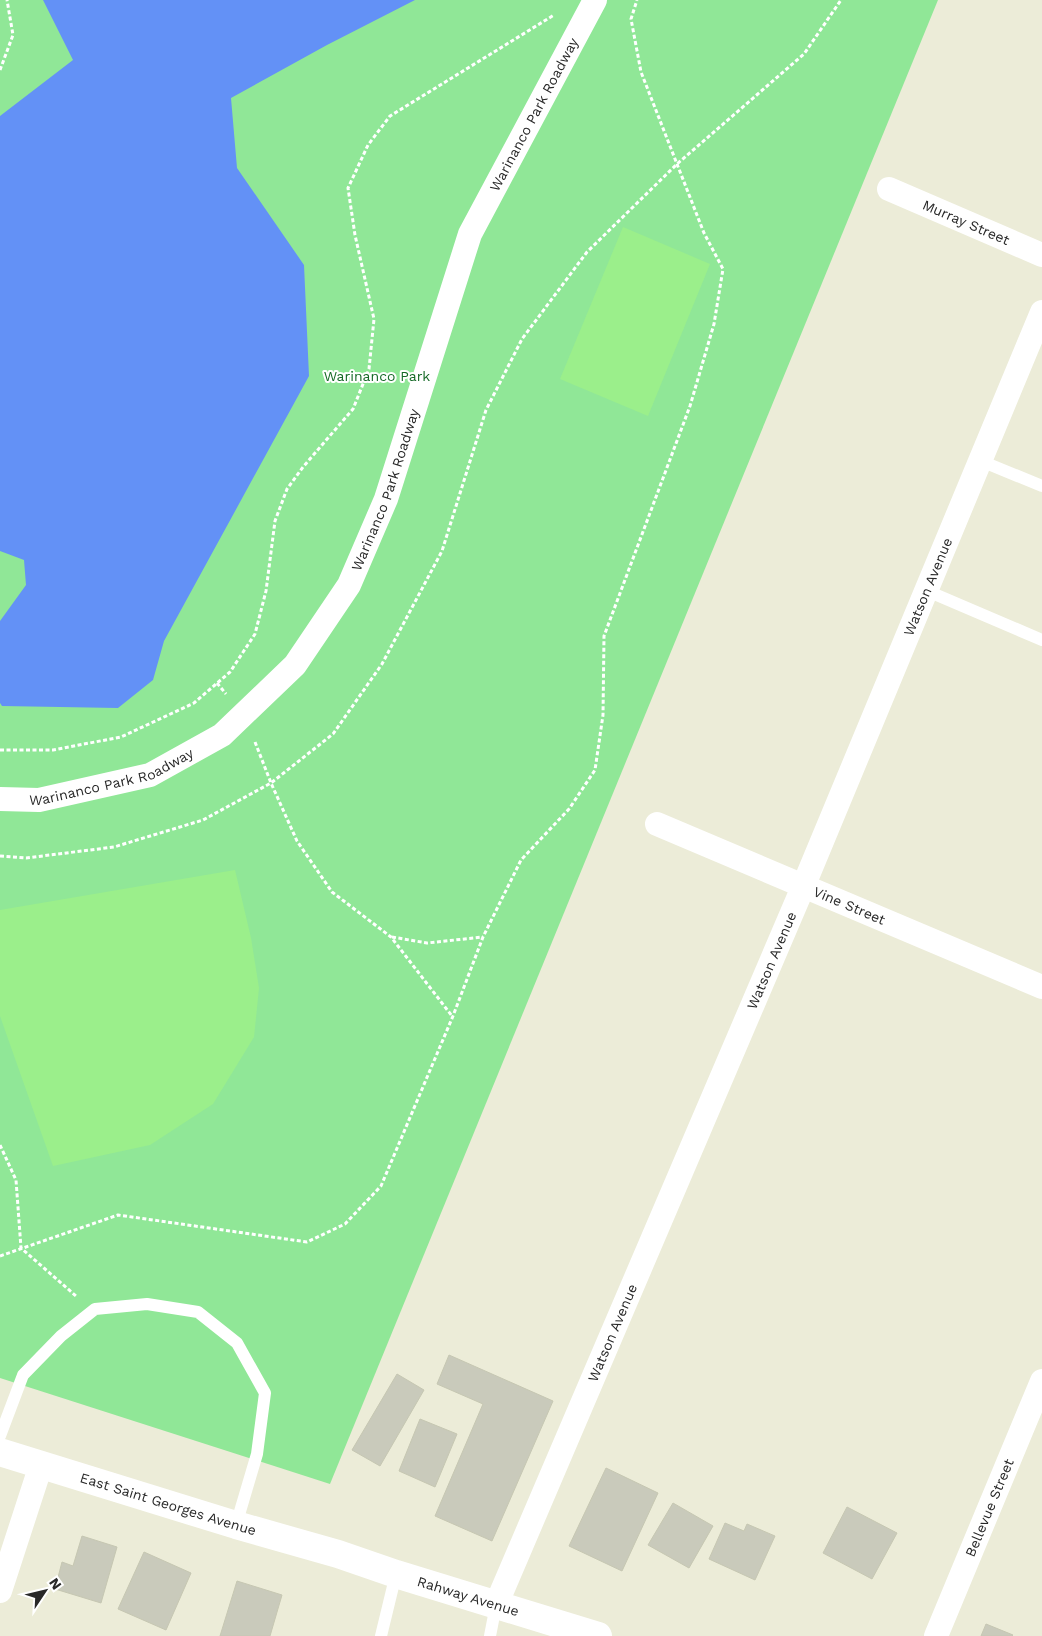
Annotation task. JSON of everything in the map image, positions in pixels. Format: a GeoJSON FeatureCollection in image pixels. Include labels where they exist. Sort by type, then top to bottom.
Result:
{"type":"FeatureCollection","features":[{"type":"Feature","properties":{"kind":"main road","name":"East Saint Georges Avenue"},"geometry":{"type":"LineString","coordinates":[[0,1452],[236,1525],[338,1554]]}},
{"type":"Feature","properties":{"kind":"main road","name":"Rahway Avenue"},"geometry":{"type":"LineString","coordinates":[[338,1554],[396,1574],[598,1636]]}},
{"type":"Feature","properties":{"kind":"street","name":"Warinanco Park Roadway"},"geometry":{"type":"LineString","coordinates":[[0,799],[39,800],[150,775],[222,735],[295,665],[348,585],[386,499],[470,234],[595,0]]}},
{"type":"Feature","properties":{"kind":"street","name":"Murray Street"},"geometry":{"type":"LineString","coordinates":[[889,189],[1042,255]]}},
{"type":"Feature","properties":{"kind":"street","name":"Watson Avenue"},"geometry":{"type":"LineString","coordinates":[[496,1605],[803,887],[1042,312]]}},
{"type":"Feature","properties":{"kind":"street","name":"Vine Street"},"geometry":{"type":"LineString","coordinates":[[657,824],[1042,987]]}},
{"type":"Feature","properties":{"kind":"street","name":"Bellevue Street"},"geometry":{"type":"LineString","coordinates":[[936,1636],[1042,1381]]}},
{"type":"Feature","properties":{"kind":"street"},"geometry":{"type":"LineString","coordinates":[[0,1591],[41,1465]]}},
{"type":"Feature","properties":{"kind":"lane"},"geometry":{"type":"LineString","coordinates":[[981,461],[1042,486]]}},
{"type":"Feature","properties":{"kind":"lane"},"geometry":{"type":"LineString","coordinates":[[925,590],[1042,640]]}},
{"type":"Feature","properties":{"kind":"lane"},"geometry":{"type":"LineString","coordinates":[[0,1436],[22,1376],[61,1336],[95,1309],[147,1304],[198,1312],[237,1343],[264,1393],[257,1454],[236,1525]]}},
{"type":"Feature","properties":{"kind":"lane"},"geometry":{"type":"LineString","coordinates":[[380,1636],[396,1574]]}},
{"type":"Feature","properties":{"kind":"lane"},"geometry":{"type":"LineString","coordinates":[[490,1636],[496,1605]]}},
{"type":"Feature","properties":{"kind":"path"},"geometry":{"type":"LineString","coordinates":[[0,70],[13,35],[7,0]]}},
{"type":"Feature","properties":{"kind":"path"},"geometry":{"type":"LineString","coordinates":[[0,1256],[118,1215],[307,1242],[345,1224],[381,1186],[453,1016],[483,937],[521,860],[569,808],[595,770],[603,715],[604,636],[690,406],[714,324],[723,269],[704,233],[641,72],[631,18],[637,0]]}},
{"type":"Feature","properties":{"kind":"path"},"geometry":{"type":"LineString","coordinates":[[0,856],[26,858],[114,847],[203,820],[271,783],[333,734],[382,664],[442,551],[486,410],[522,340],[587,252],[677,164],[804,54],[841,0]]}},
{"type":"Feature","properties":{"kind":"path"},"geometry":{"type":"LineString","coordinates":[[0,750],[53,750],[122,737],[194,703],[230,672],[255,634],[266,590],[275,521],[287,489],[303,467],[353,409],[368,368],[374,319],[355,234],[348,188],[368,145],[390,116],[554,16],[558,10]]}},
{"type":"Feature","properties":{"kind":"path"},"geometry":{"type":"LineString","coordinates":[[217,683],[243,716],[297,841],[332,892],[391,937],[453,1016]]}},
{"type":"Feature","properties":{"kind":"path"},"geometry":{"type":"LineString","coordinates":[[391,937],[428,943],[483,937]]}},
{"type":"Feature","properties":{"kind":"path"},"geometry":{"type":"LineString","coordinates":[[0,1144],[16,1180],[21,1248],[69,1291],[95,1309]]}},
{"type":"Feature","properties":{"kind":"green space","name":"Warinanco Park"},"geometry":{"type":"Polygon","coordinates":[[[0,0],[938,0],[330,1484],[0,1378],[0,0]]]}},
{"type":"Feature","properties":{"kind":"green space"},"geometry":{"type":"Polygon","coordinates":[[[623,227],[710,264],[648,416],[560,379],[623,227]]]}},
{"type":"Feature","properties":{"kind":"green space"},"geometry":{"type":"Polygon","coordinates":[[[235,870],[251,938],[259,988],[254,1037],[213,1104],[150,1145],[53,1166],[0,1016],[0,910],[235,870]]]}},
{"type":"Feature","properties":{"kind":"water"},"geometry":{"type":"Polygon","coordinates":[[[43,0],[415,0],[327,45],[231,98],[237,168],[304,265],[309,376],[164,641],[153,680],[118,708],[2,706],[0,703],[0,621],[26,585],[24,560],[0,551],[0,116],[73,60],[43,0]]]}},
{"type":"Feature","properties":{"kind":"building"},"geometry":{"type":"Polygon","coordinates":[[[449,1355],[553,1401],[492,1541],[435,1516],[483,1404],[437,1384],[449,1355]]]}},
{"type":"Feature","properties":{"kind":"building"},"geometry":{"type":"Polygon","coordinates":[[[397,1374],[424,1390],[380,1466],[352,1450],[397,1374]]]}},
{"type":"Feature","properties":{"kind":"building"},"geometry":{"type":"Polygon","coordinates":[[[420,1419],[457,1434],[435,1487],[399,1471],[420,1419]]]}},
{"type":"Feature","properties":{"kind":"building"},"geometry":{"type":"Polygon","coordinates":[[[606,1468],[658,1493],[622,1571],[569,1546],[606,1468]]]}},
{"type":"Feature","properties":{"kind":"building"},"geometry":{"type":"Polygon","coordinates":[[[673,1503],[713,1526],[689,1568],[648,1545],[673,1503]]]}},
{"type":"Feature","properties":{"kind":"building"},"geometry":{"type":"Polygon","coordinates":[[[847,1507],[897,1533],[872,1579],[823,1553],[847,1507]]]}},
{"type":"Feature","properties":{"kind":"building"},"geometry":{"type":"Polygon","coordinates":[[[725,1523],[744,1531],[747,1524],[775,1536],[755,1580],[709,1559],[725,1523]]]}},
{"type":"Feature","properties":{"kind":"building"},"geometry":{"type":"Polygon","coordinates":[[[82,1536],[117,1547],[101,1603],[55,1589],[62,1562],[73,1566],[82,1536]]]}},
{"type":"Feature","properties":{"kind":"building"},"geometry":{"type":"Polygon","coordinates":[[[144,1552],[191,1573],[166,1630],[118,1609],[144,1552]]]}},
{"type":"Feature","properties":{"kind":"building"},"geometry":{"type":"Polygon","coordinates":[[[237,1581],[282,1595],[270,1636],[220,1636],[237,1581]]]}},
{"type":"Feature","properties":{"kind":"building"},"geometry":{"type":"Polygon","coordinates":[[[986,1624],[1013,1635],[981,1636],[986,1624]]]}}]}
